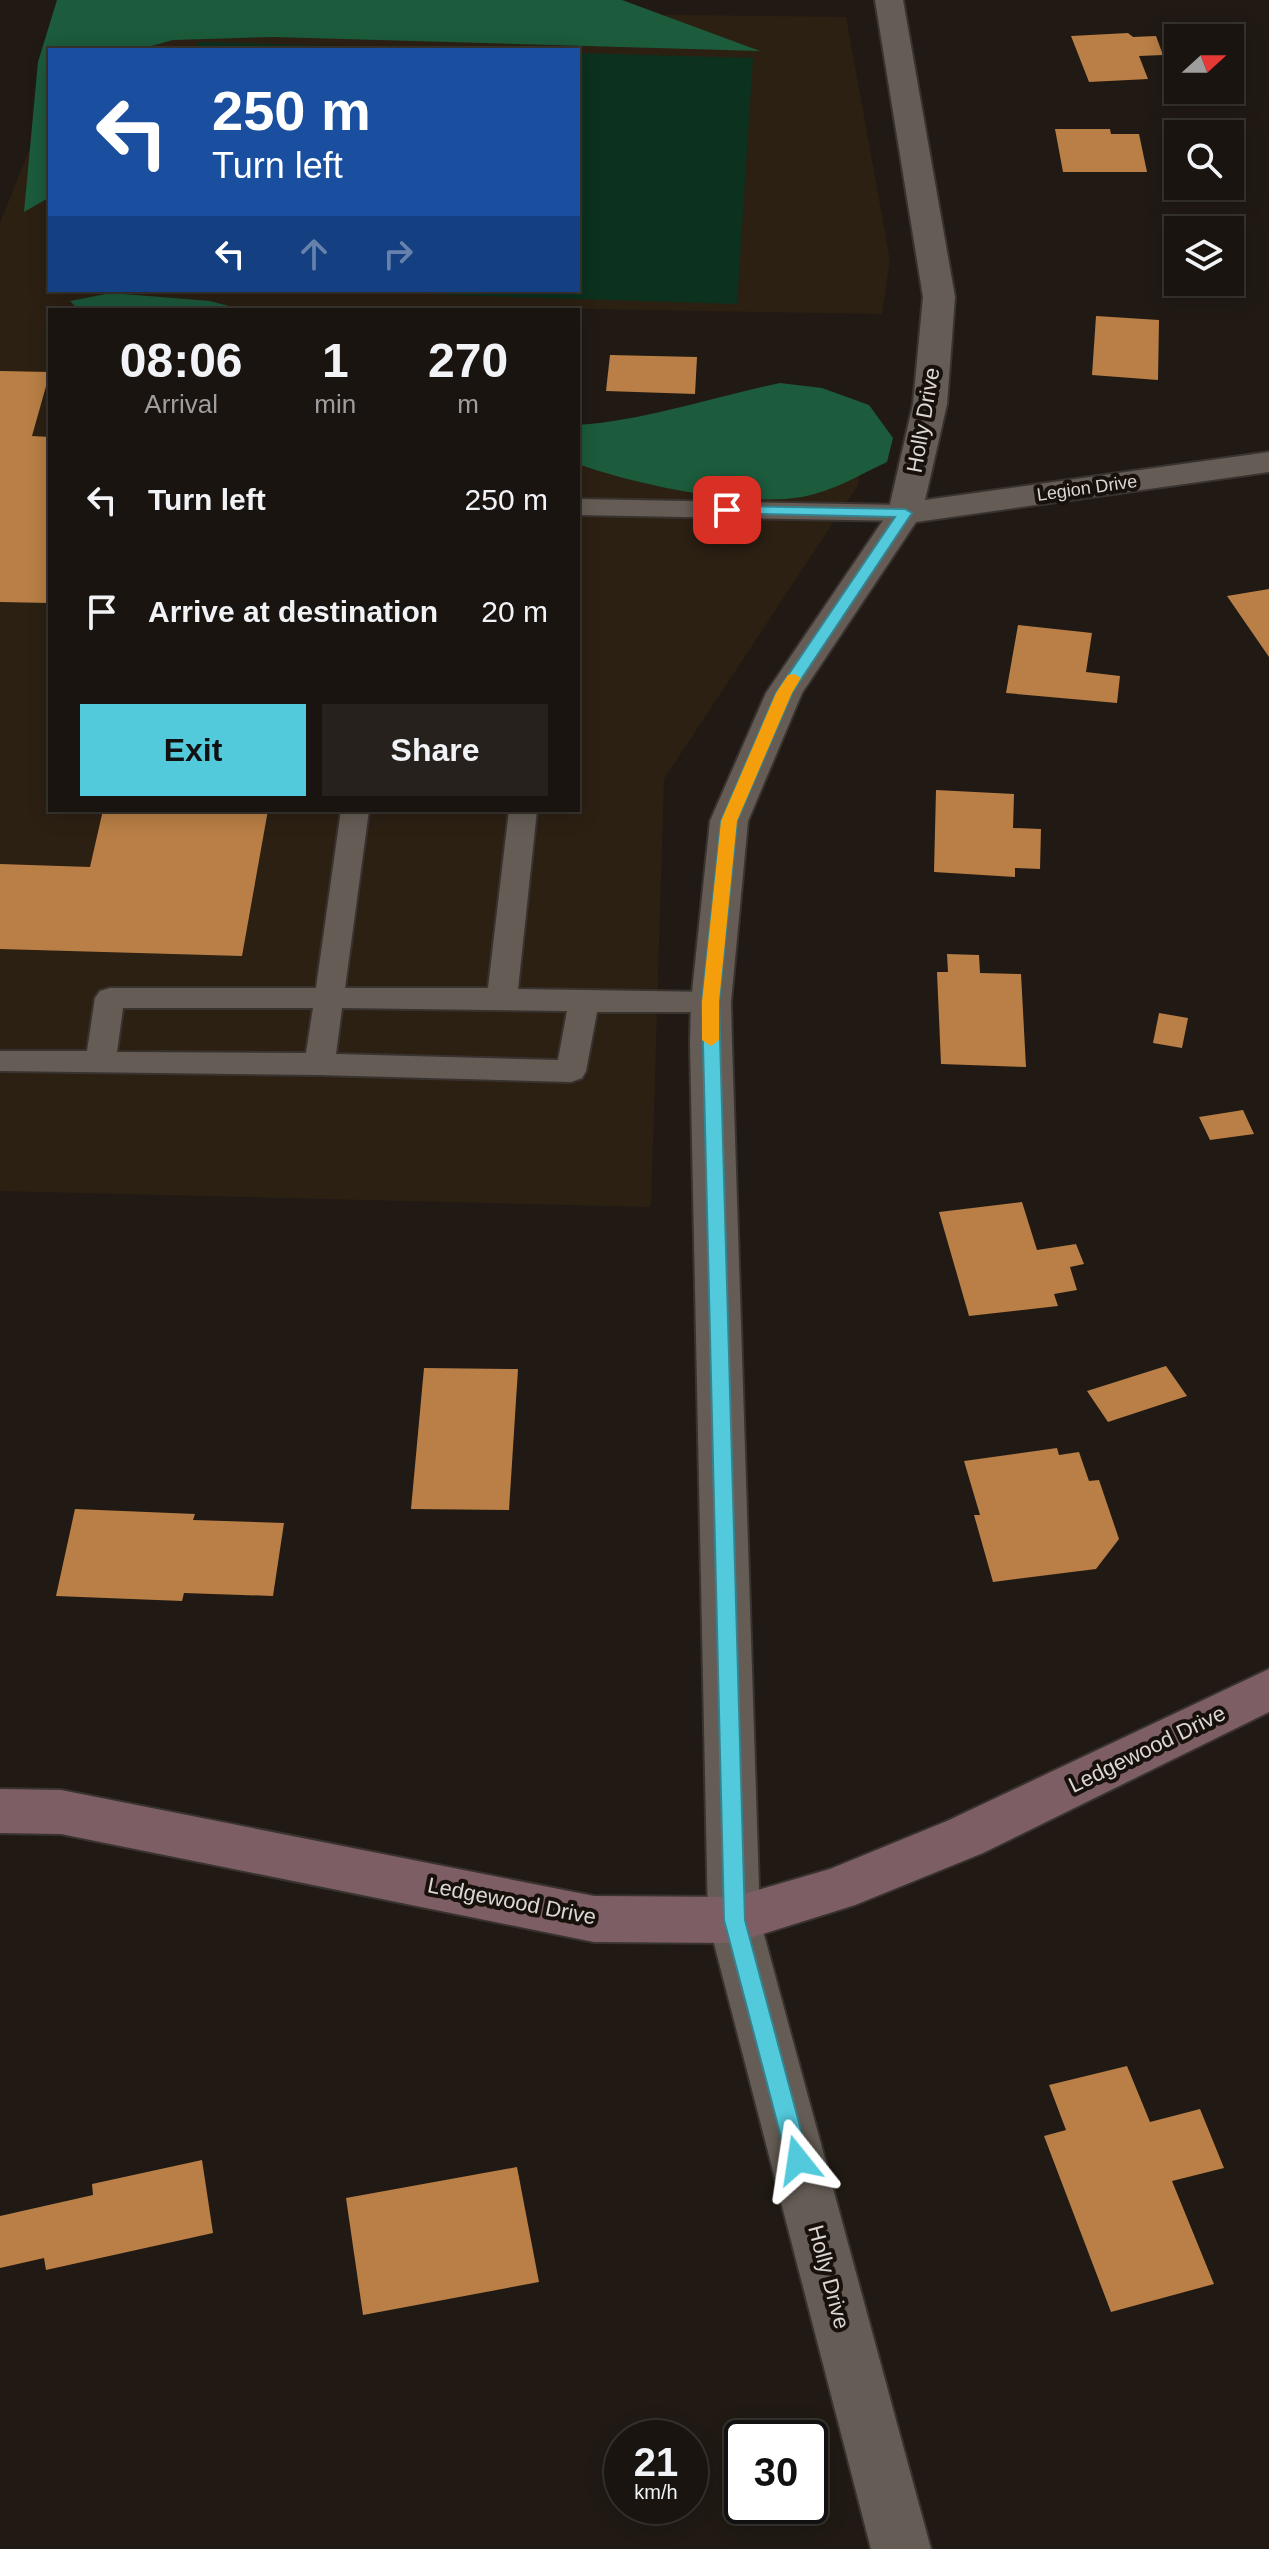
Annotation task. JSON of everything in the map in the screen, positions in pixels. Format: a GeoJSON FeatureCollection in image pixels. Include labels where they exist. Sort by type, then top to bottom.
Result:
{"type":"FeatureCollection","features":[{"type":"Feature","properties":{"kind":"street","name":"Holly Drive"},"geometry":{"type":"LineString","coordinates":[[889,0],[939,297],[930,404],[905,513],[784,693],[729,821],[711,1002],[734,1920],[901,2549]]}},
{"type":"Feature","properties":{"kind":"street","name":"Legion Drive"},"geometry":{"type":"LineString","coordinates":[[905,513],[1269,462]]}},
{"type":"Feature","properties":{"kind":"street","name":"Ledgewood Drive"},"geometry":{"type":"LineString","coordinates":[[0,1811],[61,1812],[594,1919],[734,1920],[837,1889],[965,1837],[1269,1689]]}},
{"type":"Feature","properties":{"kind":"lane"},"geometry":{"type":"LineString","coordinates":[[580,507],[905,513]]}},
{"type":"Feature","properties":{"kind":"lane"},"geometry":{"type":"LineString","coordinates":[[320,1064],[355,812]]}},
{"type":"Feature","properties":{"kind":"lane"},"geometry":{"type":"LineString","coordinates":[[502,998],[523,812]]}},
{"type":"Feature","properties":{"kind":"lane"},"geometry":{"type":"LineString","coordinates":[[100,1062],[110,998],[502,998],[584,1002],[711,1002]]}},
{"type":"Feature","properties":{"kind":"lane"},"geometry":{"type":"LineString","coordinates":[[0,1061],[320,1064],[571,1071],[584,1002]]}},
{"type":"Feature","properties":{"kind":"shaded area"},"geometry":{"type":"Polygon","coordinates":[[[87,7],[846,17],[890,260],[882,314],[420,306],[48,308],[48,812],[580,812],[580,424],[866,429],[858,485],[664,779],[651,1207],[0,1191],[0,223],[48,103],[48,292],[580,292],[580,48],[70,48],[87,7]]]}},
{"type":"Feature","properties":{"kind":"green space"},"geometry":{"type":"Polygon","coordinates":[[[57,0],[622,0],[760,51],[273,37],[173,40],[144,48],[48,48],[48,198],[24,212],[38,62],[57,0]]]}},
{"type":"Feature","properties":{"kind":"green space"},"geometry":{"type":"Polygon","coordinates":[[[198,42],[417,48],[196,48],[198,42]]]}},
{"type":"Feature","properties":{"kind":"green space"},"geometry":{"type":"Polygon","coordinates":[[[580,53],[753,58],[737,304],[363,292],[580,292],[580,53]]]}},
{"type":"Feature","properties":{"kind":"green space"},"geometry":{"type":"Polygon","coordinates":[[[111,293],[210,301],[236,308],[77,308],[70,301],[111,293]]]}},
{"type":"Feature","properties":{"kind":"green space"},"geometry":{"type":"Polygon","coordinates":[[[780,383],[822,388],[869,405],[893,438],[887,462],[825,491],[802,497],[749,499],[689,492],[580,465],[580,425],[654,413],[780,383]]]}},
{"type":"Feature","properties":{"kind":"building"},"geometry":{"type":"Polygon","coordinates":[[[1128,33],[1133,37],[1156,36],[1163,55],[1139,56],[1148,79],[1089,82],[1071,36],[1128,33]]]}},
{"type":"Feature","properties":{"kind":"building"},"geometry":{"type":"Polygon","coordinates":[[[1055,129],[1110,129],[1111,134],[1139,134],[1147,172],[1063,172],[1055,129]]]}},
{"type":"Feature","properties":{"kind":"building"},"geometry":{"type":"Polygon","coordinates":[[[1096,316],[1159,320],[1158,380],[1092,375],[1096,316]]]}},
{"type":"Feature","properties":{"kind":"building"},"geometry":{"type":"Polygon","coordinates":[[[610,355],[697,357],[695,394],[606,391],[610,355]]]}},
{"type":"Feature","properties":{"kind":"building"},"geometry":{"type":"Polygon","coordinates":[[[0,371],[48,372],[32,436],[48,437],[48,603],[0,602],[0,371]]]}},
{"type":"Feature","properties":{"kind":"building"},"geometry":{"type":"Polygon","coordinates":[[[1269,589],[1269,657],[1227,596],[1269,589]]]}},
{"type":"Feature","properties":{"kind":"building"},"geometry":{"type":"Polygon","coordinates":[[[1018,625],[1092,633],[1086,672],[1120,676],[1117,703],[1006,693],[1018,625]]]}},
{"type":"Feature","properties":{"kind":"building"},"geometry":{"type":"Polygon","coordinates":[[[936,790],[1014,794],[1013,828],[1041,829],[1040,869],[1015,868],[1015,877],[934,872],[936,790]]]}},
{"type":"Feature","properties":{"kind":"building"},"geometry":{"type":"Polygon","coordinates":[[[103,812],[268,812],[242,956],[0,949],[0,864],[90,867],[103,812]]]}},
{"type":"Feature","properties":{"kind":"building"},"geometry":{"type":"Polygon","coordinates":[[[947,954],[979,955],[980,973],[1021,974],[1026,1067],[941,1064],[937,972],[948,972],[947,954]]]}},
{"type":"Feature","properties":{"kind":"building"},"geometry":{"type":"Polygon","coordinates":[[[1159,1013],[1188,1018],[1182,1048],[1153,1043],[1159,1013]]]}},
{"type":"Feature","properties":{"kind":"building"},"geometry":{"type":"Polygon","coordinates":[[[1243,1110],[1254,1134],[1210,1140],[1199,1117],[1243,1110]]]}},
{"type":"Feature","properties":{"kind":"building"},"geometry":{"type":"Polygon","coordinates":[[[1022,1202],[1037,1250],[1076,1244],[1084,1264],[1070,1267],[1077,1290],[1054,1294],[1058,1306],[969,1316],[939,1212],[1022,1202]]]}},
{"type":"Feature","properties":{"kind":"building"},"geometry":{"type":"Polygon","coordinates":[[[1166,1366],[1187,1396],[1108,1422],[1087,1391],[1166,1366]]]}},
{"type":"Feature","properties":{"kind":"building"},"geometry":{"type":"Polygon","coordinates":[[[424,1368],[518,1369],[509,1510],[411,1509],[424,1368]]]}},
{"type":"Feature","properties":{"kind":"building"},"geometry":{"type":"Polygon","coordinates":[[[1057,1448],[1059,1455],[1079,1452],[1089,1481],[1099,1480],[1119,1539],[1096,1569],[993,1582],[974,1515],[980,1515],[964,1461],[1057,1448]]]}},
{"type":"Feature","properties":{"kind":"building"},"geometry":{"type":"Polygon","coordinates":[[[75,1509],[195,1514],[193,1520],[284,1523],[273,1596],[184,1593],[182,1601],[56,1596],[75,1509]]]}},
{"type":"Feature","properties":{"kind":"building"},"geometry":{"type":"Polygon","coordinates":[[[1127,2066],[1150,2122],[1200,2109],[1224,2168],[1172,2181],[1214,2284],[1111,2312],[1044,2136],[1066,2130],[1049,2085],[1127,2066]]]}},
{"type":"Feature","properties":{"kind":"building"},"geometry":{"type":"Polygon","coordinates":[[[202,2160],[213,2233],[46,2270],[44,2258],[0,2268],[0,2216],[93,2195],[92,2184],[202,2160]]]}},
{"type":"Feature","properties":{"kind":"building"},"geometry":{"type":"Polygon","coordinates":[[[517,2167],[539,2282],[363,2315],[346,2198],[517,2167]]]}},
{"type":"Feature","properties":{"kind":"slow traffic"},"geometry":{"type":"LineString","coordinates":[[711,1040],[711,1002],[729,821],[784,693],[794,678]]}},
{"type":"Feature","properties":{"kind":"route"},"geometry":{"type":"LineString","coordinates":[[727,510],[905,513],[784,693],[729,821],[711,1002],[734,1920],[798,2160]]}}]}
